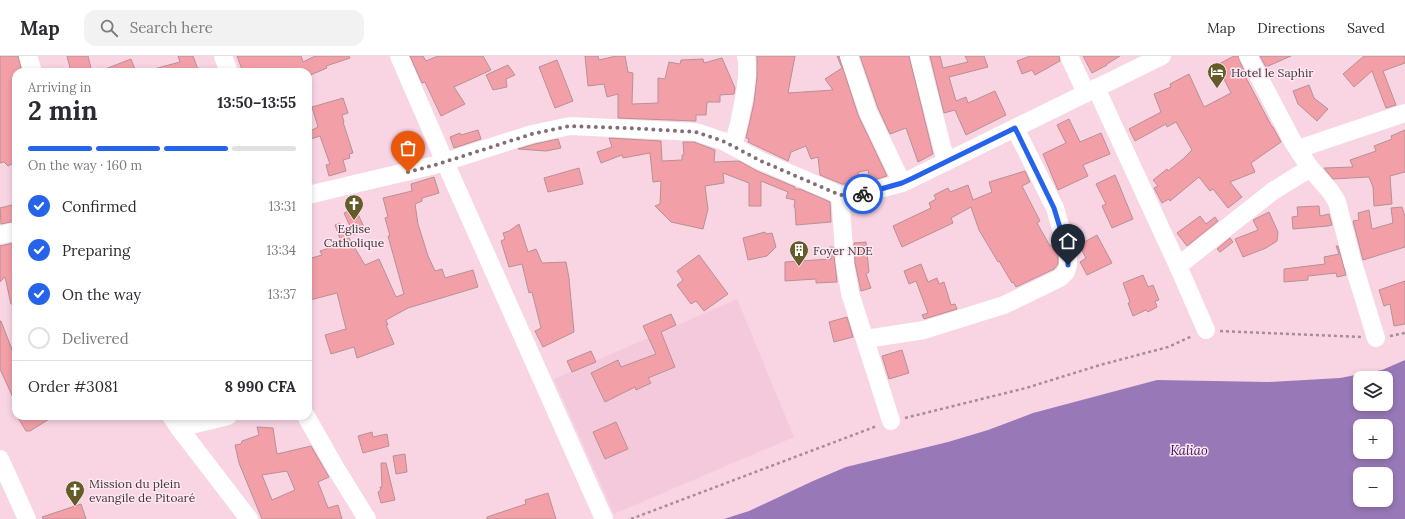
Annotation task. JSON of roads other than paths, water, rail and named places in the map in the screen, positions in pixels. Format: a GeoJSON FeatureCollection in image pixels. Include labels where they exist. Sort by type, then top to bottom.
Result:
{"type":"FeatureCollection","features":[{"type":"Feature","properties":{"kind":"street"},"geometry":{"type":"LineString","coordinates":[[28,56],[32,68]]}},
{"type":"Feature","properties":{"kind":"street"},"geometry":{"type":"LineString","coordinates":[[223,56],[228,68]]}},
{"type":"Feature","properties":{"kind":"street"},"geometry":{"type":"LineString","coordinates":[[399,56],[604,519]]}},
{"type":"Feature","properties":{"kind":"street"},"geometry":{"type":"LineString","coordinates":[[733,146],[744,95],[747,72],[746,56]]}},
{"type":"Feature","properties":{"kind":"street"},"geometry":{"type":"LineString","coordinates":[[849,56],[868,112],[902,183]]}},
{"type":"Feature","properties":{"kind":"street"},"geometry":{"type":"LineString","coordinates":[[919,56],[946,162]]}},
{"type":"Feature","properties":{"kind":"street"},"geometry":{"type":"LineString","coordinates":[[1069,56],[1091,90],[1178,266],[1206,330]]}},
{"type":"Feature","properties":{"kind":"street"},"geometry":{"type":"LineString","coordinates":[[312,194],[445,162],[532,134],[570,126],[696,132],[723,141],[761,161],[840,195],[861,194],[902,183],[1162,56]]}},
{"type":"Feature","properties":{"kind":"street"},"geometry":{"type":"LineString","coordinates":[[1248,56],[1298,149],[1310,168],[1331,192],[1337,202],[1352,260],[1376,338]]}},
{"type":"Feature","properties":{"kind":"street"},"geometry":{"type":"LineString","coordinates":[[1298,149],[1405,113]]}},
{"type":"Feature","properties":{"kind":"street"},"geometry":{"type":"LineString","coordinates":[[866,339],[924,330],[1004,305],[1060,278],[1066,272],[1068,265],[1068,254],[1054,208],[1015,128]]}},
{"type":"Feature","properties":{"kind":"street"},"geometry":{"type":"LineString","coordinates":[[1178,266],[1273,191],[1310,168]]}},
{"type":"Feature","properties":{"kind":"street"},"geometry":{"type":"LineString","coordinates":[[840,195],[845,264],[850,293],[866,339],[891,421]]}},
{"type":"Feature","properties":{"kind":"street"},"geometry":{"type":"LineString","coordinates":[[0,236],[12,232]]}},
{"type":"Feature","properties":{"kind":"street"},"geometry":{"type":"LineString","coordinates":[[175,422],[193,420]]}},
{"type":"Feature","properties":{"kind":"street"},"geometry":{"type":"LineString","coordinates":[[308,420],[367,519]]}},
{"type":"Feature","properties":{"kind":"street"},"geometry":{"type":"LineString","coordinates":[[175,422],[249,519]]}},
{"type":"Feature","properties":{"kind":"street"},"geometry":{"type":"LineString","coordinates":[[0,459],[27,519]]}},
{"type":"Feature","properties":{"kind":"water","name":"Kaliao"},"geometry":{"type":"Polygon","coordinates":[[[1405,360],[1405,519],[724,519],[749,511],[846,467],[948,442],[988,430],[1033,413],[1157,380],[1268,382],[1340,378],[1353,376],[1353,411],[1393,411],[1393,371],[1377,371],[1405,360]]]}},
{"type":"Feature","properties":{"kind":"place","name":"Hotel le Saphir"},"geometry":{"type":"Point","coordinates":[1217,89]}},
{"type":"Feature","properties":{"kind":"place","name":"Eglise Catholique"},"geometry":{"type":"Point","coordinates":[354,221]}},
{"type":"Feature","properties":{"kind":"place","name":"Foyer NDE"},"geometry":{"type":"Point","coordinates":[799,267]}},
{"type":"Feature","properties":{"kind":"place","name":"Mission du plein evangile de Pitoaré"},"geometry":{"type":"Point","coordinates":[75,507]}}]}
